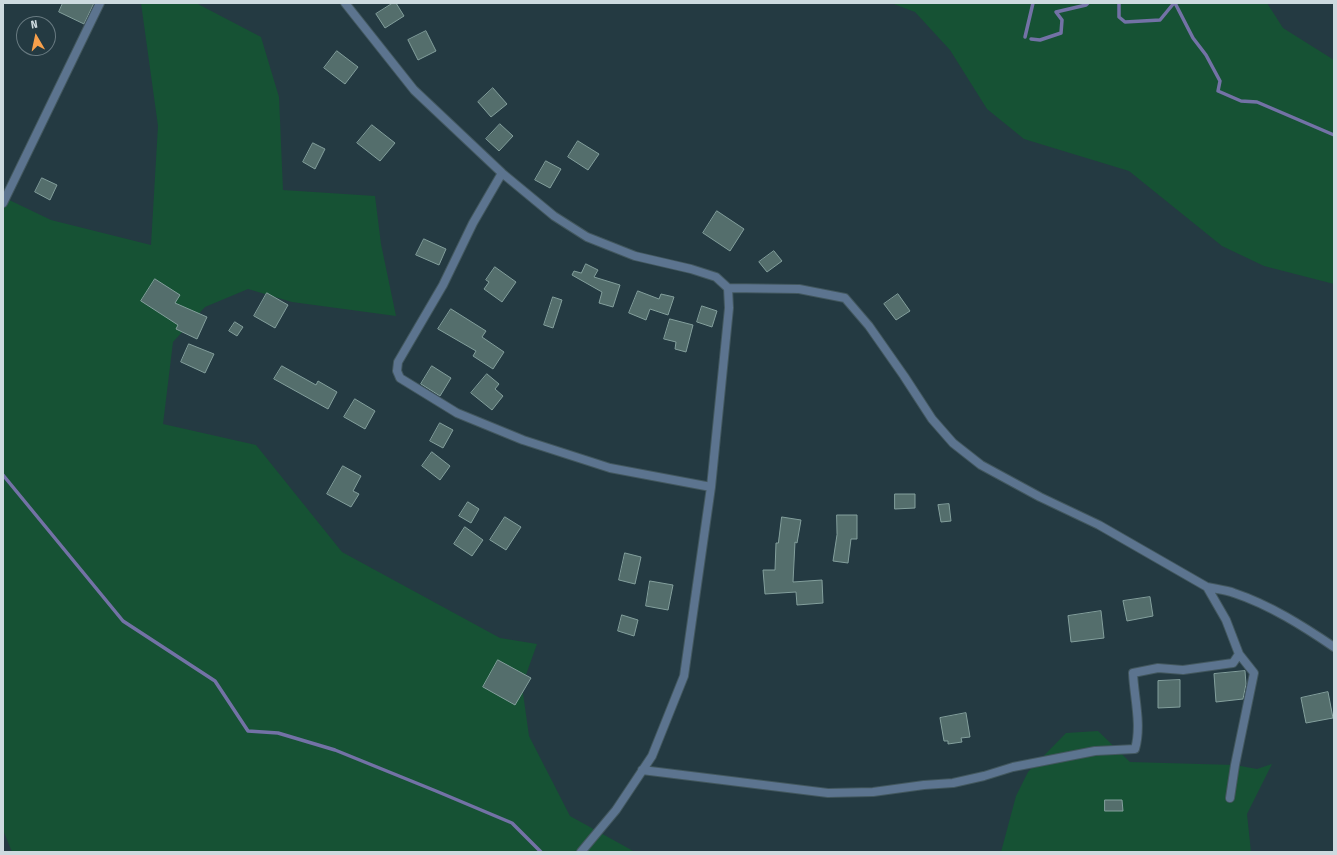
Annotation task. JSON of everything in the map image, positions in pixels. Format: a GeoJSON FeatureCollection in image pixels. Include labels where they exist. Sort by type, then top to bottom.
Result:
{"type":"FeatureCollection","features":[{"type":"Feature","properties":{"kind":"street"},"geometry":{"type":"LineString","coordinates":[[3,204],[100,3]]}},
{"type":"Feature","properties":{"kind":"street"},"geometry":{"type":"LineString","coordinates":[[345,3],[414,90],[502,173],[554,216],[587,237],[635,256],[691,269],[716,277],[728,288],[799,289],[845,298],[869,326],[932,419],[953,443],[981,465],[1040,497],[1099,525],[1207,587],[1234,593],[1285,616],[1334,647]]}},
{"type":"Feature","properties":{"kind":"street"},"geometry":{"type":"LineString","coordinates":[[502,173],[473,223],[443,285],[398,362],[397,371],[400,378],[457,413],[523,440],[610,468],[711,487]]}},
{"type":"Feature","properties":{"kind":"street"},"geometry":{"type":"LineString","coordinates":[[581,852],[616,810],[652,756],[684,676],[711,487],[728,308],[728,288]]}},
{"type":"Feature","properties":{"kind":"street"},"geometry":{"type":"LineString","coordinates":[[1207,587],[1226,620],[1238,654],[1254,673],[1235,765],[1230,798]]}},
{"type":"Feature","properties":{"kind":"street"},"geometry":{"type":"LineString","coordinates":[[642,770],[828,793],[874,792],[953,782],[984,776],[1014,767],[1095,752],[1135,749],[1137,741],[1137,727],[1133,672],[1158,668],[1183,670],[1233,663],[1238,654]]}},
{"type":"Feature","properties":{"kind":"green space"},"geometry":{"type":"Polygon","coordinates":[[[141,3],[196,3],[261,37],[279,97],[283,190],[375,196],[381,244],[396,316],[292,302],[248,289],[205,307],[173,342],[163,424],[256,445],[342,552],[500,638],[537,644],[522,686],[529,736],[570,816],[635,852],[12,852],[3,830],[3,197],[51,220],[151,245],[158,126],[141,3]]]}},
{"type":"Feature","properties":{"kind":"green space"},"geometry":{"type":"Polygon","coordinates":[[[891,3],[1267,3],[1283,28],[1334,60],[1334,284],[1264,266],[1222,246],[1129,171],[1024,139],[987,109],[950,50],[915,12],[891,3]]]}},
{"type":"Feature","properties":{"kind":"green space"},"geometry":{"type":"Polygon","coordinates":[[[1098,731],[1130,762],[1235,765],[1257,769],[1272,764],[1247,814],[1251,852],[1001,852],[1016,796],[1028,772],[1066,733],[1098,731]]]}},
{"type":"Feature","properties":{"kind":"building"},"geometry":{"type":"Polygon","coordinates":[[[63,3],[94,3],[84,24],[59,12],[63,3]]]}},
{"type":"Feature","properties":{"kind":"building"},"geometry":{"type":"Polygon","coordinates":[[[393,3],[396,3],[404,16],[385,28],[376,14],[393,3]]]}},
{"type":"Feature","properties":{"kind":"building"},"geometry":{"type":"Polygon","coordinates":[[[426,31],[436,51],[418,60],[408,40],[426,31]]]}},
{"type":"Feature","properties":{"kind":"building"},"geometry":{"type":"Polygon","coordinates":[[[337,51],[358,67],[345,84],[324,68],[337,51]]]}},
{"type":"Feature","properties":{"kind":"building"},"geometry":{"type":"Polygon","coordinates":[[[493,88],[507,104],[491,117],[478,102],[493,88]]]}},
{"type":"Feature","properties":{"kind":"building"},"geometry":{"type":"Polygon","coordinates":[[[500,124],[513,136],[499,151],[486,139],[500,124]]]}},
{"type":"Feature","properties":{"kind":"building"},"geometry":{"type":"Polygon","coordinates":[[[372,125],[395,143],[380,161],[357,143],[372,125]]]}},
{"type":"Feature","properties":{"kind":"building"},"geometry":{"type":"Polygon","coordinates":[[[578,141],[599,154],[588,170],[568,157],[578,141]]]}},
{"type":"Feature","properties":{"kind":"building"},"geometry":{"type":"Polygon","coordinates":[[[313,143],[325,149],[315,169],[303,162],[313,143]]]}},
{"type":"Feature","properties":{"kind":"building"},"geometry":{"type":"Polygon","coordinates":[[[546,161],[561,169],[550,188],[535,180],[546,161]]]}},
{"type":"Feature","properties":{"kind":"building"},"geometry":{"type":"Polygon","coordinates":[[[42,178],[57,185],[50,200],[35,192],[42,178]]]}},
{"type":"Feature","properties":{"kind":"building"},"geometry":{"type":"Polygon","coordinates":[[[717,211],[744,229],[730,251],[703,233],[717,211]]]}},
{"type":"Feature","properties":{"kind":"building"},"geometry":{"type":"Polygon","coordinates":[[[424,239],[446,249],[439,265],[416,255],[424,239]]]}},
{"type":"Feature","properties":{"kind":"building"},"geometry":{"type":"Polygon","coordinates":[[[774,251],[782,261],[767,272],[759,262],[774,251]]]}},
{"type":"Feature","properties":{"kind":"building"},"geometry":{"type":"Polygon","coordinates":[[[586,264],[598,270],[594,277],[620,285],[613,307],[599,303],[602,292],[572,275],[574,271],[581,273],[586,264]]]}},
{"type":"Feature","properties":{"kind":"building"},"geometry":{"type":"Polygon","coordinates":[[[495,267],[516,282],[502,302],[484,289],[489,282],[486,280],[495,267]]]}},
{"type":"Feature","properties":{"kind":"building"},"geometry":{"type":"Polygon","coordinates":[[[155,279],[180,295],[175,303],[207,317],[197,339],[176,329],[178,325],[141,301],[155,279]]]}},
{"type":"Feature","properties":{"kind":"building"},"geometry":{"type":"Polygon","coordinates":[[[638,291],[659,299],[661,294],[674,297],[668,315],[650,309],[646,320],[629,313],[638,291]]]}},
{"type":"Feature","properties":{"kind":"building"},"geometry":{"type":"Polygon","coordinates":[[[267,293],[288,305],[275,328],[254,316],[267,293]]]}},
{"type":"Feature","properties":{"kind":"building"},"geometry":{"type":"Polygon","coordinates":[[[898,294],[910,311],[896,320],[884,304],[898,294]]]}},
{"type":"Feature","properties":{"kind":"building"},"geometry":{"type":"Polygon","coordinates":[[[553,297],[562,300],[553,328],[544,325],[553,297]]]}},
{"type":"Feature","properties":{"kind":"building"},"geometry":{"type":"Polygon","coordinates":[[[702,306],[717,311],[712,327],[697,322],[702,306]]]}},
{"type":"Feature","properties":{"kind":"building"},"geometry":{"type":"Polygon","coordinates":[[[451,309],[486,331],[482,337],[504,352],[493,369],[473,356],[476,351],[438,329],[451,309]]]}},
{"type":"Feature","properties":{"kind":"building"},"geometry":{"type":"Polygon","coordinates":[[[670,319],[693,325],[686,352],[675,349],[676,342],[664,339],[670,319]]]}},
{"type":"Feature","properties":{"kind":"building"},"geometry":{"type":"Polygon","coordinates":[[[235,322],[243,327],[237,336],[229,331],[235,322]]]}},
{"type":"Feature","properties":{"kind":"building"},"geometry":{"type":"Polygon","coordinates":[[[189,344],[214,354],[205,373],[181,362],[189,344]]]}},
{"type":"Feature","properties":{"kind":"building"},"geometry":{"type":"Polygon","coordinates":[[[282,366],[316,385],[318,381],[337,392],[328,409],[274,379],[282,366]]]}},
{"type":"Feature","properties":{"kind":"building"},"geometry":{"type":"Polygon","coordinates":[[[432,366],[451,378],[440,396],[421,384],[432,366]]]}},
{"type":"Feature","properties":{"kind":"building"},"geometry":{"type":"Polygon","coordinates":[[[487,374],[499,384],[495,389],[503,396],[492,410],[471,393],[487,374]]]}},
{"type":"Feature","properties":{"kind":"building"},"geometry":{"type":"Polygon","coordinates":[[[355,399],[375,411],[365,429],[344,417],[355,399]]]}},
{"type":"Feature","properties":{"kind":"building"},"geometry":{"type":"Polygon","coordinates":[[[440,423],[453,430],[443,448],[430,441],[440,423]]]}},
{"type":"Feature","properties":{"kind":"building"},"geometry":{"type":"Polygon","coordinates":[[[432,452],[450,466],[440,480],[422,466],[432,452]]]}},
{"type":"Feature","properties":{"kind":"building"},"geometry":{"type":"Polygon","coordinates":[[[343,466],[361,476],[353,491],[359,494],[351,507],[327,494],[343,466]]]}},
{"type":"Feature","properties":{"kind":"building"},"geometry":{"type":"Polygon","coordinates":[[[895,494],[915,494],[915,508],[895,509],[895,494]]]}},
{"type":"Feature","properties":{"kind":"building"},"geometry":{"type":"Polygon","coordinates":[[[468,502],[479,509],[471,523],[459,516],[468,502]]]}},
{"type":"Feature","properties":{"kind":"building"},"geometry":{"type":"Polygon","coordinates":[[[949,504],[951,521],[941,522],[938,505],[949,504]]]}},
{"type":"Feature","properties":{"kind":"building"},"geometry":{"type":"Polygon","coordinates":[[[837,515],[857,515],[857,539],[851,539],[848,563],[833,561],[837,535],[837,515]]]}},
{"type":"Feature","properties":{"kind":"building"},"geometry":{"type":"Polygon","coordinates":[[[505,517],[521,527],[506,550],[490,540],[505,517]]]}},
{"type":"Feature","properties":{"kind":"building"},"geometry":{"type":"Polygon","coordinates":[[[782,517],[801,520],[797,543],[795,542],[793,582],[822,580],[823,603],[797,605],[796,592],[765,594],[763,570],[775,570],[776,543],[778,543],[782,517]]]}},
{"type":"Feature","properties":{"kind":"building"},"geometry":{"type":"Polygon","coordinates":[[[465,527],[483,540],[472,556],[454,544],[465,527]]]}},
{"type":"Feature","properties":{"kind":"building"},"geometry":{"type":"Polygon","coordinates":[[[625,553],[641,557],[635,584],[619,580],[625,553]]]}},
{"type":"Feature","properties":{"kind":"building"},"geometry":{"type":"Polygon","coordinates":[[[650,581],[673,585],[668,610],[646,606],[650,581]]]}},
{"type":"Feature","properties":{"kind":"building"},"geometry":{"type":"Polygon","coordinates":[[[1150,597],[1153,616],[1127,621],[1123,601],[1150,597]]]}},
{"type":"Feature","properties":{"kind":"building"},"geometry":{"type":"Polygon","coordinates":[[[1101,611],[1104,638],[1071,642],[1068,616],[1101,611]]]}},
{"type":"Feature","properties":{"kind":"building"},"geometry":{"type":"Polygon","coordinates":[[[622,615],[638,620],[634,636],[618,631],[622,615]]]}},
{"type":"Feature","properties":{"kind":"building"},"geometry":{"type":"Polygon","coordinates":[[[498,660],[531,678],[515,705],[483,687],[498,660]]]}},
{"type":"Feature","properties":{"kind":"building"},"geometry":{"type":"Polygon","coordinates":[[[1245,671],[1246,684],[1243,699],[1216,702],[1214,674],[1245,671]]]}},
{"type":"Feature","properties":{"kind":"building"},"geometry":{"type":"Polygon","coordinates":[[[1180,680],[1180,707],[1158,708],[1158,681],[1180,680]]]}},
{"type":"Feature","properties":{"kind":"building"},"geometry":{"type":"Polygon","coordinates":[[[1328,692],[1333,718],[1306,723],[1301,698],[1328,692]]]}},
{"type":"Feature","properties":{"kind":"building"},"geometry":{"type":"Polygon","coordinates":[[[966,713],[970,737],[961,738],[962,742],[948,744],[948,741],[944,741],[940,718],[966,713]]]}},
{"type":"Feature","properties":{"kind":"building"},"geometry":{"type":"Polygon","coordinates":[[[1105,800],[1122,800],[1123,811],[1105,811],[1105,800]]]}},
{"type":"Feature","properties":{"kind":"waterway"},"geometry":{"type":"LineString","coordinates":[[1025,37],[1033,3]]}},
{"type":"Feature","properties":{"kind":"waterway"},"geometry":{"type":"LineString","coordinates":[[1031,39],[1040,40],[1061,33],[1062,20],[1056,12],[1086,5],[1088,3]]}},
{"type":"Feature","properties":{"kind":"waterway"},"geometry":{"type":"LineString","coordinates":[[1119,3],[1119,17],[1125,22],[1160,20],[1174,3]]}},
{"type":"Feature","properties":{"kind":"waterway"},"geometry":{"type":"LineString","coordinates":[[1175,3],[1193,38],[1206,55],[1220,81],[1218,91],[1241,101],[1257,102],[1334,135]]}},
{"type":"Feature","properties":{"kind":"waterway"},"geometry":{"type":"LineString","coordinates":[[3,475],[123,621],[215,681],[248,731],[278,733],[335,750],[436,791],[512,823],[541,852]]}}]}
